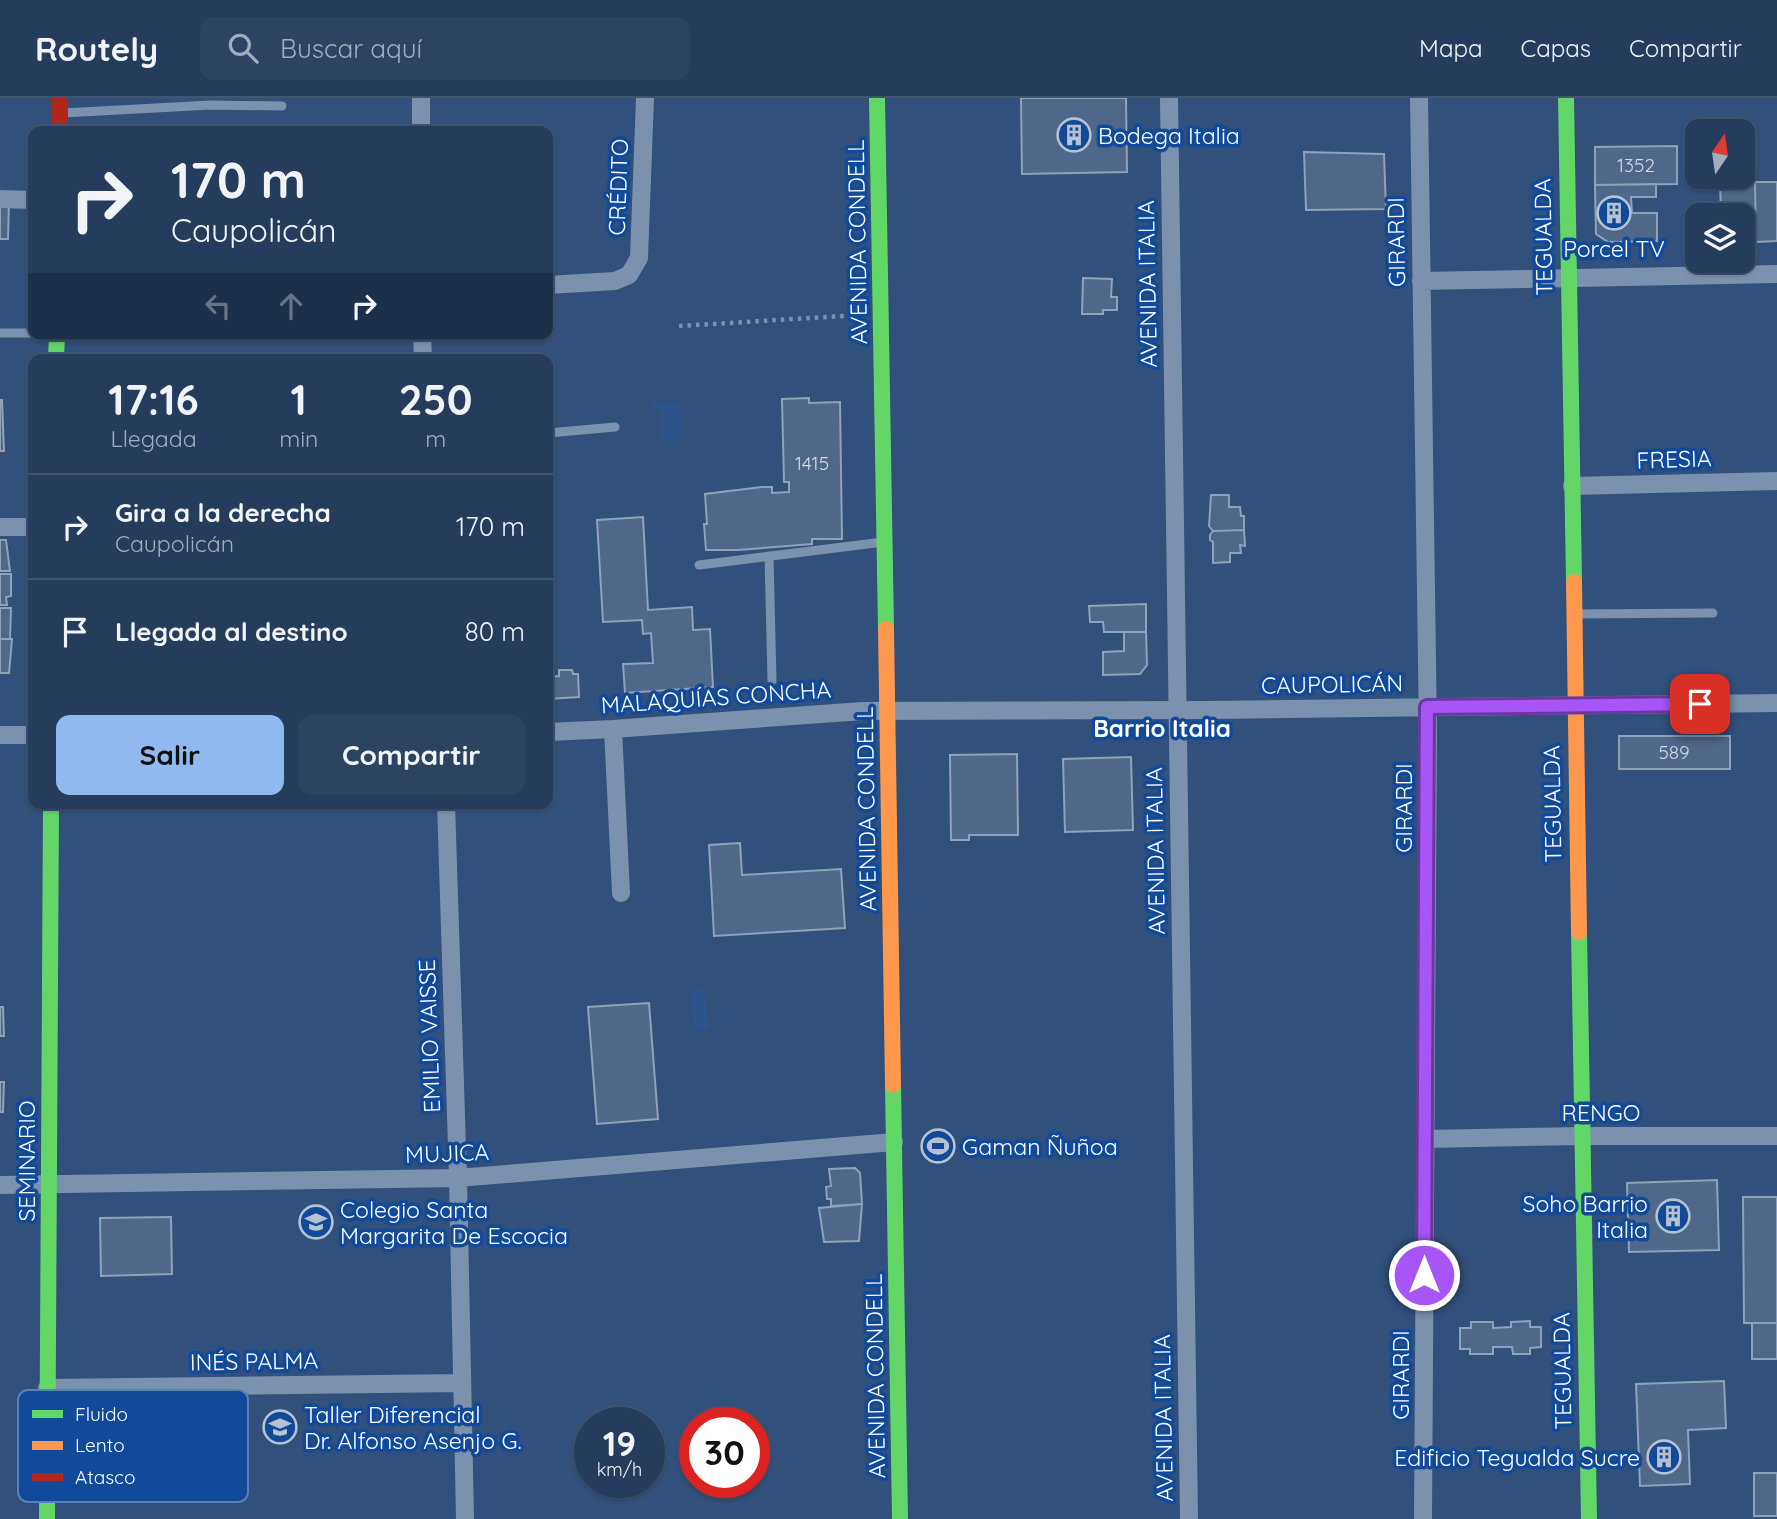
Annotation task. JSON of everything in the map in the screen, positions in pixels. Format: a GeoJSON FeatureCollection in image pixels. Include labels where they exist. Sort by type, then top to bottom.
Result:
{"type":"FeatureCollection","features":[{"type":"Feature","properties":{"kind":"street"},"geometry":{"type":"LineString","coordinates":[[421,98],[421,126]]}},
{"type":"Feature","properties":{"kind":"street","name":"CRÉDITO"},"geometry":{"type":"LineString","coordinates":[[553,285],[615,281],[629,275],[639,258],[645,98]]}},
{"type":"Feature","properties":{"kind":"street","name":"AVENIDA CONDELL"},"geometry":{"type":"LineString","coordinates":[[877,98],[900,1519]]}},
{"type":"Feature","properties":{"kind":"street","name":"AVENIDA ITALIA"},"geometry":{"type":"LineString","coordinates":[[1169,98],[1189,1519]]}},
{"type":"Feature","properties":{"kind":"street","name":"GIRARDI"},"geometry":{"type":"LineString","coordinates":[[1419,98],[1427,707],[1423,1519]]}},
{"type":"Feature","properties":{"kind":"street","name":"TEGUALDA"},"geometry":{"type":"LineString","coordinates":[[1566,98],[1583,1136],[1586,1515]]}},
{"type":"Feature","properties":{"kind":"street"},"geometry":{"type":"LineString","coordinates":[[60,106],[60,126]]}},
{"type":"Feature","properties":{"kind":"street"},"geometry":{"type":"LineString","coordinates":[[0,199],[28,200]]}},
{"type":"Feature","properties":{"kind":"street"},"geometry":{"type":"LineString","coordinates":[[1421,281],[1777,274]]}},
{"type":"Feature","properties":{"kind":"street","name":"FRESIA"},"geometry":{"type":"LineString","coordinates":[[1572,486],[1777,481]]}},
{"type":"Feature","properties":{"kind":"street"},"geometry":{"type":"LineString","coordinates":[[0,527],[28,527]]}},
{"type":"Feature","properties":{"kind":"street","name":"CAUPOLICÁN"},"geometry":{"type":"LineString","coordinates":[[887,710],[1777,703]]}},
{"type":"Feature","properties":{"kind":"street","name":"MALAQUÍAS CONCHA"},"geometry":{"type":"LineString","coordinates":[[553,732],[887,710]]}},
{"type":"Feature","properties":{"kind":"street"},"geometry":{"type":"LineString","coordinates":[[613,729],[621,893]]}},
{"type":"Feature","properties":{"kind":"street"},"geometry":{"type":"LineString","coordinates":[[0,735],[28,735]]}},
{"type":"Feature","properties":{"kind":"street","name":"SEMINARIO"},"geometry":{"type":"LineString","coordinates":[[47,1388],[51,809]]}},
{"type":"Feature","properties":{"kind":"street","name":"EMILIO VAISSE"},"geometry":{"type":"LineString","coordinates":[[446,809],[465,1519]]}},
{"type":"Feature","properties":{"kind":"street","name":"RENGO"},"geometry":{"type":"LineString","coordinates":[[1425,1139],[1777,1136]]}},
{"type":"Feature","properties":{"kind":"street","name":"MUJICA"},"geometry":{"type":"LineString","coordinates":[[0,1185],[458,1178],[894,1142]]}},
{"type":"Feature","properties":{"kind":"street","name":"INÉS PALMA"},"geometry":{"type":"LineString","coordinates":[[47,1388],[463,1383]]}},
{"type":"Feature","properties":{"kind":"lane"},"geometry":{"type":"LineString","coordinates":[[60,106],[282,106]]}},
{"type":"Feature","properties":{"kind":"lane"},"geometry":{"type":"LineString","coordinates":[[0,334],[28,333]]}},
{"type":"Feature","properties":{"kind":"lane"},"geometry":{"type":"LineString","coordinates":[[553,433],[615,427]]}},
{"type":"Feature","properties":{"kind":"lane"},"geometry":{"type":"LineString","coordinates":[[699,565],[884,542]]}},
{"type":"Feature","properties":{"kind":"lane"},"geometry":{"type":"LineString","coordinates":[[769,556],[772,681]]}},
{"type":"Feature","properties":{"kind":"lane"},"geometry":{"type":"LineString","coordinates":[[1574,614],[1713,613]]}},
{"type":"Feature","properties":{"kind":"path"},"geometry":{"type":"LineString","coordinates":[[679,326],[846,316]]}},
{"type":"Feature","properties":{"kind":"water"},"geometry":{"type":"Polygon","coordinates":[[[681,402],[681,441],[661,441],[661,410],[652,409],[652,403],[681,402]]]}},
{"type":"Feature","properties":{"kind":"water"},"geometry":{"type":"Polygon","coordinates":[[[704,990],[709,1028],[695,1030],[690,991],[704,990]]]}},
{"type":"Feature","properties":{"kind":"building","name":"Bodega Italia"},"geometry":{"type":"Polygon","coordinates":[[[1021,98],[1126,98],[1127,172],[1022,174],[1021,98]]]}},
{"type":"Feature","properties":{"kind":"building"},"geometry":{"type":"Polygon","coordinates":[[[1677,146],[1677,184],[1595,185],[1595,147],[1677,146]]]}},
{"type":"Feature","properties":{"kind":"building"},"geometry":{"type":"Polygon","coordinates":[[[1304,152],[1384,154],[1386,209],[1306,210],[1304,152]]]}},
{"type":"Feature","properties":{"kind":"building"},"geometry":{"type":"Polygon","coordinates":[[[1755,182],[1777,182],[1777,241],[1756,242],[1755,182]]]}},
{"type":"Feature","properties":{"kind":"building"},"geometry":{"type":"Polygon","coordinates":[[[1755,182],[1756,242],[1755,203],[1721,203],[1720,189],[1755,189],[1755,182]]]}},
{"type":"Feature","properties":{"kind":"building","name":"Porcel TV"},"geometry":{"type":"Polygon","coordinates":[[[1656,184],[1656,197],[1631,197],[1632,213],[1657,213],[1657,241],[1608,242],[1596,234],[1595,185],[1656,184]]]}},
{"type":"Feature","properties":{"kind":"building"},"geometry":{"type":"Polygon","coordinates":[[[0,202],[9,202],[8,239],[0,239],[0,202]]]}},
{"type":"Feature","properties":{"kind":"building"},"geometry":{"type":"Polygon","coordinates":[[[1083,278],[1112,279],[1111,297],[1117,297],[1117,310],[1103,310],[1103,314],[1082,314],[1083,278]]]}},
{"type":"Feature","properties":{"kind":"building"},"geometry":{"type":"Polygon","coordinates":[[[809,398],[809,403],[840,402],[842,539],[812,539],[812,544],[738,550],[706,550],[705,494],[762,487],[772,487],[772,493],[789,492],[789,482],[784,482],[782,399],[809,398]]]}},
{"type":"Feature","properties":{"kind":"building"},"geometry":{"type":"Polygon","coordinates":[[[2,400],[4,451],[0,451],[2,400]]]}},
{"type":"Feature","properties":{"kind":"building"},"geometry":{"type":"Polygon","coordinates":[[[1211,495],[1229,495],[1229,507],[1240,507],[1241,516],[1244,516],[1244,530],[1213,531],[1209,526],[1211,495]]]}},
{"type":"Feature","properties":{"kind":"building"},"geometry":{"type":"Polygon","coordinates":[[[643,517],[648,610],[692,607],[693,630],[710,629],[713,687],[625,693],[623,664],[653,663],[651,633],[643,634],[642,620],[603,622],[597,520],[643,517]]]}},
{"type":"Feature","properties":{"kind":"building"},"geometry":{"type":"Polygon","coordinates":[[[1244,530],[1245,546],[1240,545],[1241,553],[1230,553],[1230,562],[1213,563],[1213,542],[1210,535],[1213,531],[1244,530]]]}},
{"type":"Feature","properties":{"kind":"building"},"geometry":{"type":"Polygon","coordinates":[[[0,540],[6,540],[10,571],[0,571],[0,540]]]}},
{"type":"Feature","properties":{"kind":"building"},"geometry":{"type":"Polygon","coordinates":[[[0,574],[11,574],[11,596],[6,597],[7,605],[0,605],[0,574]]]}},
{"type":"Feature","properties":{"kind":"building"},"geometry":{"type":"Polygon","coordinates":[[[1146,604],[1146,632],[1104,632],[1103,622],[1090,622],[1089,606],[1146,604]]]}},
{"type":"Feature","properties":{"kind":"building"},"geometry":{"type":"Polygon","coordinates":[[[0,608],[11,608],[10,639],[0,639],[0,608]]]}},
{"type":"Feature","properties":{"kind":"building"},"geometry":{"type":"Polygon","coordinates":[[[1124,632],[1146,632],[1147,665],[1140,674],[1103,675],[1103,652],[1124,651],[1124,632]]]}},
{"type":"Feature","properties":{"kind":"building"},"geometry":{"type":"Polygon","coordinates":[[[0,639],[12,639],[9,673],[0,673],[0,639]]]}},
{"type":"Feature","properties":{"kind":"building"},"geometry":{"type":"Polygon","coordinates":[[[559,670],[572,670],[573,674],[578,674],[579,697],[553,699],[553,677],[559,676],[559,670]]]}},
{"type":"Feature","properties":{"kind":"building"},"geometry":{"type":"Polygon","coordinates":[[[1619,736],[1730,736],[1730,769],[1619,769],[1619,736]]]}},
{"type":"Feature","properties":{"kind":"building"},"geometry":{"type":"Polygon","coordinates":[[[1017,754],[1018,835],[969,835],[969,840],[951,840],[950,755],[1017,754]]]}},
{"type":"Feature","properties":{"kind":"building"},"geometry":{"type":"Polygon","coordinates":[[[1131,757],[1133,830],[1065,832],[1063,759],[1131,757]]]}},
{"type":"Feature","properties":{"kind":"building"},"geometry":{"type":"Polygon","coordinates":[[[740,843],[742,875],[841,869],[845,928],[714,936],[709,845],[740,843]]]}},
{"type":"Feature","properties":{"kind":"building"},"geometry":{"type":"Polygon","coordinates":[[[649,1003],[658,1119],[597,1124],[588,1007],[649,1003]]]}},
{"type":"Feature","properties":{"kind":"building"},"geometry":{"type":"Polygon","coordinates":[[[0,1007],[3,1007],[4,1036],[0,1036],[0,1007]]]}},
{"type":"Feature","properties":{"kind":"building"},"geometry":{"type":"Polygon","coordinates":[[[0,1082],[4,1082],[3,1112],[0,1112],[0,1082]]]}},
{"type":"Feature","properties":{"kind":"building"},"geometry":{"type":"Polygon","coordinates":[[[855,1168],[860,1173],[862,1204],[831,1206],[826,1187],[831,1186],[829,1169],[855,1168]]]}},
{"type":"Feature","properties":{"kind":"building","name":"Soho Barrio Italia"},"geometry":{"type":"Polygon","coordinates":[[[1717,1180],[1719,1250],[1629,1252],[1627,1183],[1717,1180]]]}},
{"type":"Feature","properties":{"kind":"building"},"geometry":{"type":"Polygon","coordinates":[[[1743,1197],[1777,1197],[1777,1323],[1744,1323],[1743,1197]]]}},
{"type":"Feature","properties":{"kind":"building"},"geometry":{"type":"Polygon","coordinates":[[[862,1204],[859,1241],[824,1242],[819,1208],[862,1204]]]}},
{"type":"Feature","properties":{"kind":"building"},"geometry":{"type":"Polygon","coordinates":[[[171,1217],[172,1274],[101,1276],[100,1218],[171,1217]]]}},
{"type":"Feature","properties":{"kind":"building"},"geometry":{"type":"Polygon","coordinates":[[[1530,1321],[1530,1327],[1541,1327],[1541,1347],[1530,1348],[1530,1354],[1513,1354],[1512,1347],[1493,1347],[1493,1354],[1470,1354],[1470,1349],[1460,1349],[1460,1328],[1471,1328],[1471,1322],[1493,1322],[1493,1328],[1511,1327],[1511,1322],[1530,1321]]]}},
{"type":"Feature","properties":{"kind":"building"},"geometry":{"type":"Polygon","coordinates":[[[1752,1323],[1777,1323],[1777,1359],[1752,1359],[1752,1323]]]}},
{"type":"Feature","properties":{"kind":"building","name":"Edificio Tegualda Sucre"},"geometry":{"type":"Polygon","coordinates":[[[1724,1381],[1726,1428],[1688,1430],[1690,1484],[1640,1486],[1636,1384],[1724,1381]]]}},
{"type":"Feature","properties":{"kind":"building"},"geometry":{"type":"Polygon","coordinates":[[[1754,1473],[1777,1473],[1777,1516],[1754,1516],[1754,1473]]]}},
{"type":"Feature","properties":{"kind":"traffic: fast"},"geometry":{"type":"LineString","coordinates":[[877,98],[886,629]]}},
{"type":"Feature","properties":{"kind":"traffic: fast"},"geometry":{"type":"LineString","coordinates":[[1566,98],[1574,582]]}},
{"type":"Feature","properties":{"kind":"traffic: fast"},"geometry":{"type":"LineString","coordinates":[[56,354],[57,340]]}},
{"type":"Feature","properties":{"kind":"traffic: fast"},"geometry":{"type":"LineString","coordinates":[[48,1390],[51,809]]}},
{"type":"Feature","properties":{"kind":"traffic: fast"},"geometry":{"type":"LineString","coordinates":[[1579,932],[1589,1519]]}},
{"type":"Feature","properties":{"kind":"traffic: fast"},"geometry":{"type":"LineString","coordinates":[[893,1085],[900,1519]]}},
{"type":"Feature","properties":{"kind":"traffic: fast"},"geometry":{"type":"LineString","coordinates":[[47,1502],[47,1519]]}},
{"type":"Feature","properties":{"kind":"traffic: slow"},"geometry":{"type":"LineString","coordinates":[[1574,582],[1579,932]]}},
{"type":"Feature","properties":{"kind":"traffic: slow"},"geometry":{"type":"LineString","coordinates":[[886,629],[893,1085]]}},
{"type":"Feature","properties":{"kind":"traffic: jam"},"geometry":{"type":"LineString","coordinates":[[60,98],[60,126]]}},
{"type":"Feature","properties":{"kind":"place","name":"Bodega Italia"},"geometry":{"type":"Point","coordinates":[1074,135]}},
{"type":"Feature","properties":{"kind":"place","name":"Porcel TV"},"geometry":{"type":"Point","coordinates":[1614,213]}},
{"type":"Feature","properties":{"kind":"place","name":"Gaman Ñuñoa"},"geometry":{"type":"Point","coordinates":[938,1146]}},
{"type":"Feature","properties":{"kind":"place","name":"Soho Barrio Italia"},"geometry":{"type":"Point","coordinates":[1673,1216]}},
{"type":"Feature","properties":{"kind":"place","name":"Colegio Santa Margarita De Escocia"},"geometry":{"type":"Point","coordinates":[316,1222]}},
{"type":"Feature","properties":{"kind":"place","name":"Taller Diferencial Dr. Alfonso Asenjo G."},"geometry":{"type":"Point","coordinates":[280,1427]}},
{"type":"Feature","properties":{"kind":"place","name":"Edificio Tegualda Sucre"},"geometry":{"type":"Point","coordinates":[1664,1457]}},
{"type":"Feature","properties":{"kind":"district","name":"Barrio Italia"},"geometry":{"type":"Point","coordinates":[1162,728]}},
{"type":"Feature","properties":{"kind":"route"},"geometry":{"type":"LineString","coordinates":[[1424,1275],[1427,707],[1700,704]]}}]}
